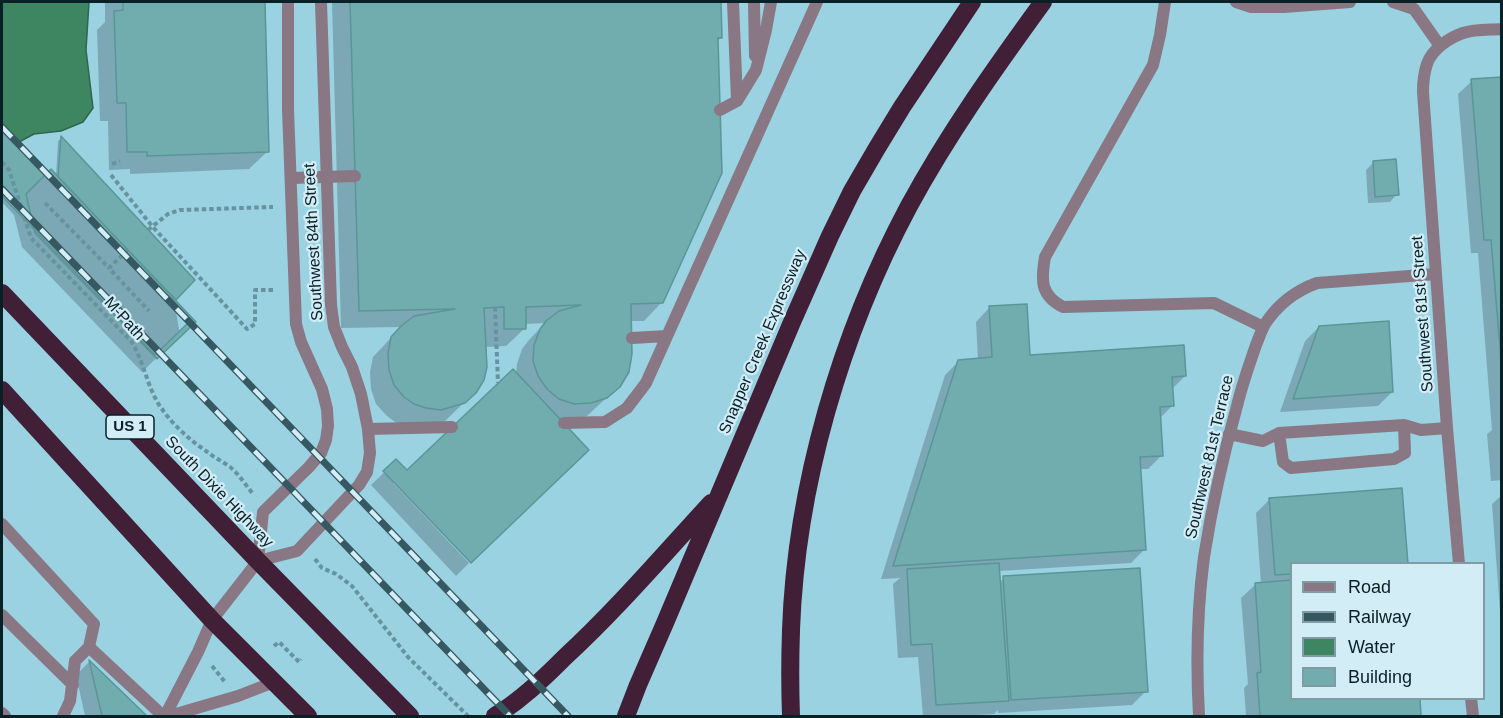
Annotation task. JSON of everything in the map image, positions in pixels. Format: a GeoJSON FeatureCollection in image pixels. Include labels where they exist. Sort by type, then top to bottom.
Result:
{"type":"FeatureCollection","features":[{"type":"Feature","properties":{"kind":"highway","name":"Snapper Creek Expressway"},"geometry":{"type":"LineString","coordinates":[[626,717],[830,236],[852,191],[902,107],[972,2]]}},
{"type":"Feature","properties":{"kind":"highway"},"geometry":{"type":"LineString","coordinates":[[791,717],[791,630],[800,533],[820,438],[848,344],[864,301],[889,247],[934,161],[961,118],[1043,2]]}},
{"type":"Feature","properties":{"kind":"highway","name":"South Dixie Highway"},"geometry":{"type":"LineString","coordinates":[[2,293],[410,717]]}},
{"type":"Feature","properties":{"kind":"highway"},"geometry":{"type":"LineString","coordinates":[[2,390],[212,620],[308,717]]}},
{"type":"Feature","properties":{"kind":"highway"},"geometry":{"type":"LineString","coordinates":[[495,717],[530,691],[591,633],[720,493]]}},
{"type":"Feature","properties":{"kind":"street","name":"Southwest 84th Street"},"geometry":{"type":"LineString","coordinates":[[288,2],[288,109],[296,324],[301,342],[322,389],[328,426],[321,453],[263,512],[258,561],[297,551],[359,485],[367,472],[370,453],[361,394],[334,327],[331,305],[321,2]]}},
{"type":"Feature","properties":{"kind":"street"},"geometry":{"type":"LineString","coordinates":[[733,2],[737,101]]}},
{"type":"Feature","properties":{"kind":"street"},"geometry":{"type":"LineString","coordinates":[[754,2],[756,70]]}},
{"type":"Feature","properties":{"kind":"street"},"geometry":{"type":"LineString","coordinates":[[720,110],[737,101],[756,70],[771,2]]}},
{"type":"Feature","properties":{"kind":"street"},"geometry":{"type":"LineString","coordinates":[[564,423],[605,422],[627,408],[646,382],[817,2]]}},
{"type":"Feature","properties":{"kind":"street"},"geometry":{"type":"LineString","coordinates":[[1165,2],[1153,64],[1045,256],[1042,273],[1044,291],[1052,301],[1063,307],[1214,303],[1263,327]]}},
{"type":"Feature","properties":{"kind":"street"},"geometry":{"type":"LineString","coordinates":[[1236,2],[1251,7],[1350,2]]}},
{"type":"Feature","properties":{"kind":"street"},"geometry":{"type":"LineString","coordinates":[[1393,2],[1414,5],[1440,46],[1463,33],[1502,30]]}},
{"type":"Feature","properties":{"kind":"street","name":"Southwest 81st Street"},"geometry":{"type":"LineString","coordinates":[[1440,46],[1428,62],[1423,92],[1459,562]]}},
{"type":"Feature","properties":{"kind":"street"},"geometry":{"type":"LineString","coordinates":[[291,178],[355,176]]}},
{"type":"Feature","properties":{"kind":"street","name":"Southwest 81st Terrace"},"geometry":{"type":"LineString","coordinates":[[1199,717],[1197,659],[1204,559],[1229,434],[1250,361],[1263,327],[1289,297],[1317,283],[1436,274]]}},
{"type":"Feature","properties":{"kind":"street"},"geometry":{"type":"LineString","coordinates":[[632,338],[668,336]]}},
{"type":"Feature","properties":{"kind":"street"},"geometry":{"type":"LineString","coordinates":[[1279,433],[1283,462],[1291,468],[1394,459],[1405,453],[1404,425]]}},
{"type":"Feature","properties":{"kind":"street"},"geometry":{"type":"LineString","coordinates":[[1229,434],[1263,441],[1279,433],[1404,425],[1421,430],[1447,428]]}},
{"type":"Feature","properties":{"kind":"street"},"geometry":{"type":"LineString","coordinates":[[368,429],[452,427]]}},
{"type":"Feature","properties":{"kind":"street"},"geometry":{"type":"LineString","coordinates":[[2,524],[94,624],[89,647],[75,661],[70,701],[63,717]]}},
{"type":"Feature","properties":{"kind":"street"},"geometry":{"type":"LineString","coordinates":[[166,717],[212,620],[258,561]]}},
{"type":"Feature","properties":{"kind":"street"},"geometry":{"type":"LineString","coordinates":[[2,615],[72,685]]}},
{"type":"Feature","properties":{"kind":"street"},"geometry":{"type":"LineString","coordinates":[[89,647],[166,717]]}},
{"type":"Feature","properties":{"kind":"street"},"geometry":{"type":"LineString","coordinates":[[166,717],[238,696],[274,682]]}},
{"type":"Feature","properties":{"kind":"street"},"geometry":{"type":"LineString","coordinates":[[1471,700],[1473,717]]}},
{"type":"Feature","properties":{"kind":"street"},"geometry":{"type":"LineString","coordinates":[[2,713],[5,717]]}},
{"type":"Feature","properties":{"kind":"path"},"geometry":{"type":"LineString","coordinates":[[112,164],[120,161]]}},
{"type":"Feature","properties":{"kind":"path","name":"M-Path"},"geometry":{"type":"LineString","coordinates":[[2,162],[9,170],[31,238],[131,341],[162,411],[190,440],[229,466],[243,482]]}},
{"type":"Feature","properties":{"kind":"path"},"geometry":{"type":"LineString","coordinates":[[111,175],[152,226],[246,329],[255,324],[255,290],[276,290]]}},
{"type":"Feature","properties":{"kind":"path"},"geometry":{"type":"LineString","coordinates":[[45,203],[149,311]]}},
{"type":"Feature","properties":{"kind":"path"},"geometry":{"type":"LineString","coordinates":[[148,230],[168,214],[180,210],[273,207]]}},
{"type":"Feature","properties":{"kind":"path"},"geometry":{"type":"LineString","coordinates":[[109,268],[128,250]]}},
{"type":"Feature","properties":{"kind":"path"},"geometry":{"type":"LineString","coordinates":[[495,307],[498,382]]}},
{"type":"Feature","properties":{"kind":"path"},"geometry":{"type":"LineString","coordinates":[[322,568],[336,574],[352,586],[408,657],[468,717]]}},
{"type":"Feature","properties":{"kind":"path"},"geometry":{"type":"LineString","coordinates":[[274,646],[279,642],[299,662],[301,659]]}},
{"type":"Feature","properties":{"kind":"path"},"geometry":{"type":"LineString","coordinates":[[212,666],[229,687]]}},
{"type":"Feature","properties":{"kind":"path"},"geometry":{"type":"LineString","coordinates":[[222,679],[228,675]]}},
{"type":"Feature","properties":{"kind":"water"},"geometry":{"type":"Polygon","coordinates":[[[2,2],[89,2],[86,50],[93,108],[83,122],[61,131],[34,134],[2,151],[2,2]]]}},
{"type":"Feature","properties":{"kind":"building"},"geometry":{"type":"Polygon","coordinates":[[[123,2],[265,2],[269,152],[147,156],[147,152],[127,152],[126,103],[117,103],[114,11],[123,10],[123,2]]]}},
{"type":"Feature","properties":{"kind":"building"},"geometry":{"type":"Polygon","coordinates":[[[350,2],[721,2],[722,38],[718,38],[722,173],[663,303],[631,304],[632,354],[629,372],[620,387],[607,398],[591,403],[574,404],[559,399],[547,389],[538,376],[533,361],[534,345],[540,329],[547,320],[559,311],[581,305],[526,307],[526,329],[504,329],[504,307],[484,308],[487,367],[484,380],[476,393],[465,403],[441,410],[426,408],[404,397],[394,385],[389,370],[388,353],[391,337],[414,316],[455,309],[359,311],[350,2]]]}},
{"type":"Feature","properties":{"kind":"building"},"geometry":{"type":"Polygon","coordinates":[[[1502,77],[1502,371],[1491,240],[1484,240],[1471,79],[1502,77]]]}},
{"type":"Feature","properties":{"kind":"building"},"geometry":{"type":"Polygon","coordinates":[[[2,124],[190,321],[155,355],[2,196],[2,124]]]}},
{"type":"Feature","properties":{"kind":"building"},"geometry":{"type":"Polygon","coordinates":[[[61,136],[195,280],[176,300],[58,177],[61,136]]]}},
{"type":"Feature","properties":{"kind":"building"},"geometry":{"type":"Polygon","coordinates":[[[1396,159],[1399,195],[1375,197],[1373,161],[1396,159]]]}},
{"type":"Feature","properties":{"kind":"building"},"geometry":{"type":"Polygon","coordinates":[[[51,169],[196,322],[157,359],[35,233],[26,194],[51,169]]]}},
{"type":"Feature","properties":{"kind":"building"},"geometry":{"type":"Polygon","coordinates":[[[1027,304],[1030,355],[1184,345],[1186,376],[1172,377],[1174,406],[1160,407],[1163,456],[1140,457],[1146,550],[893,566],[958,360],[992,357],[989,306],[1027,304]]]}},
{"type":"Feature","properties":{"kind":"building"},"geometry":{"type":"Polygon","coordinates":[[[1389,321],[1393,392],[1293,399],[1319,326],[1389,321]]]}},
{"type":"Feature","properties":{"kind":"building"},"geometry":{"type":"Polygon","coordinates":[[[513,369],[589,450],[471,563],[383,471],[396,459],[407,470],[513,369]]]}},
{"type":"Feature","properties":{"kind":"building"},"geometry":{"type":"Polygon","coordinates":[[[1402,488],[1408,562],[1290,562],[1290,574],[1275,575],[1269,498],[1402,488]]]}},
{"type":"Feature","properties":{"kind":"building"},"geometry":{"type":"Polygon","coordinates":[[[999,563],[1009,701],[936,705],[932,644],[911,645],[907,569],[999,563]]]}},
{"type":"Feature","properties":{"kind":"building"},"geometry":{"type":"Polygon","coordinates":[[[1140,568],[1148,692],[1011,700],[1003,576],[1140,568]]]}},
{"type":"Feature","properties":{"kind":"building"},"geometry":{"type":"Polygon","coordinates":[[[1290,580],[1290,700],[1420,700],[1421,716],[1260,716],[1257,673],[1261,672],[1255,583],[1290,580]]]}},
{"type":"Feature","properties":{"kind":"building"},"geometry":{"type":"Polygon","coordinates":[[[89,660],[147,716],[102,716],[89,660]]]}},
{"type":"Feature","properties":{"kind":"railway"},"geometry":{"type":"LineString","coordinates":[[2,127],[568,716]]}},
{"type":"Feature","properties":{"kind":"railway"},"geometry":{"type":"LineString","coordinates":[[2,189],[510,716]]}}]}
